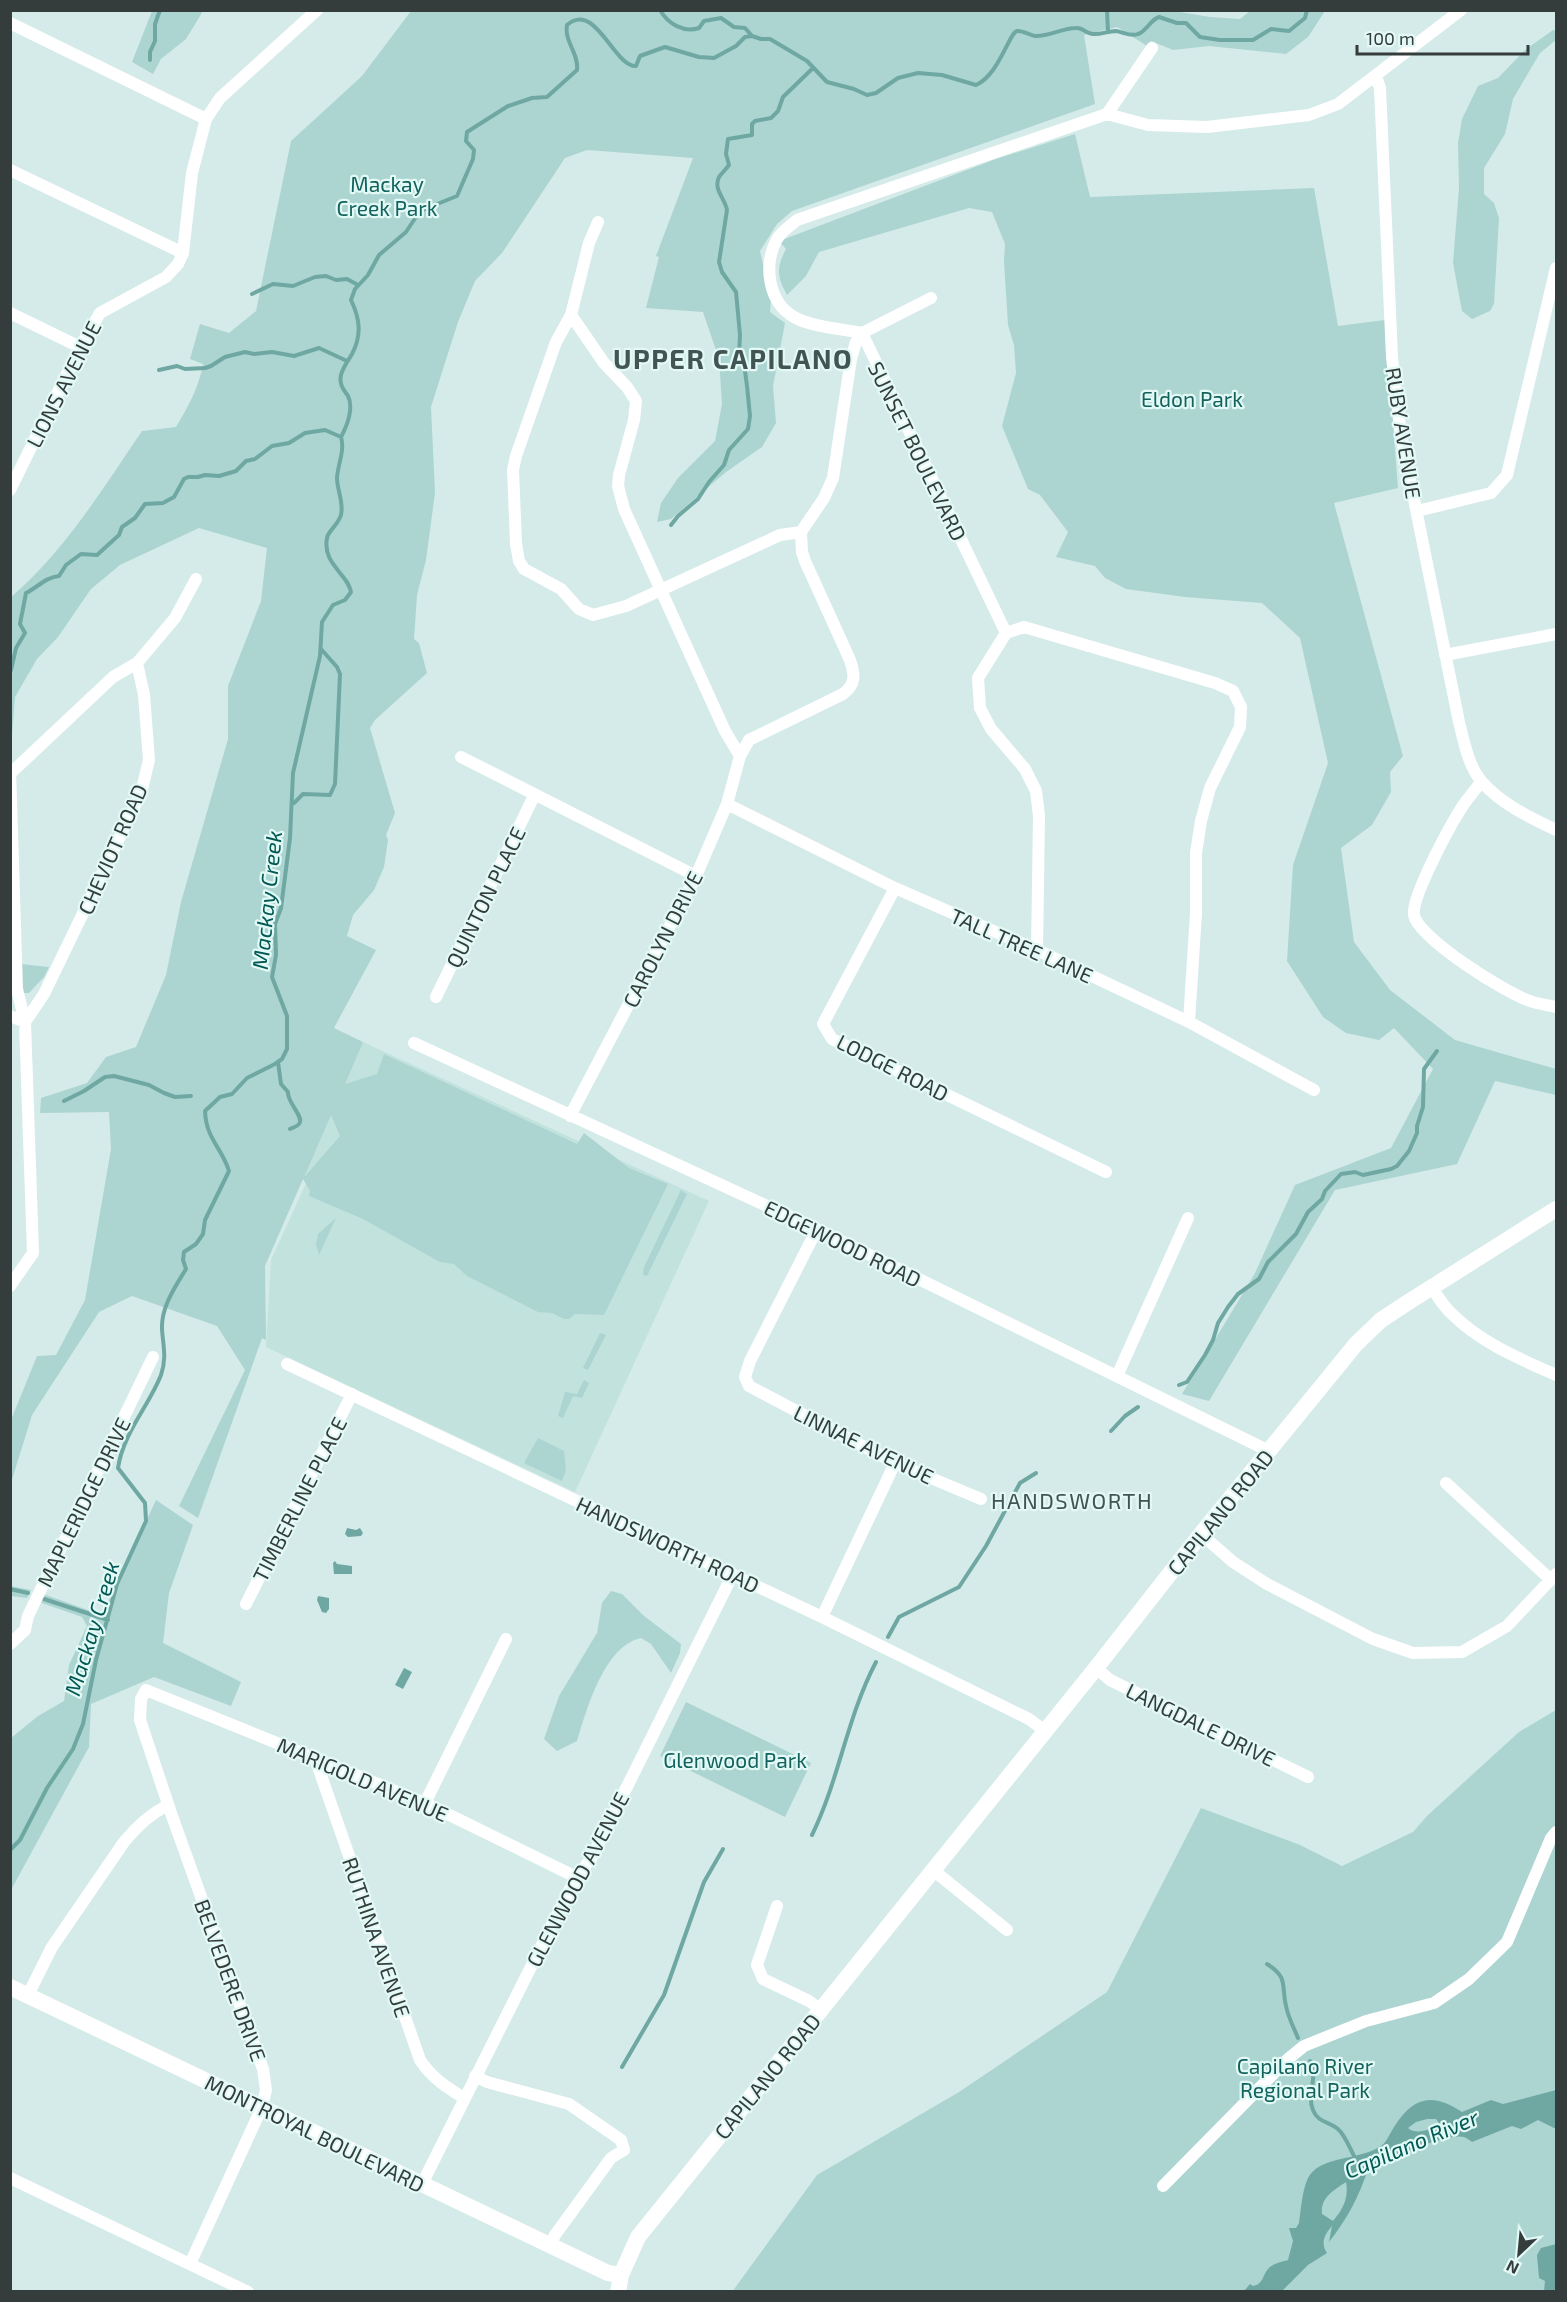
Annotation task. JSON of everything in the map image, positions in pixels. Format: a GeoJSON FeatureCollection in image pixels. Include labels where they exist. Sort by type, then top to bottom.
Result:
{"type":"FeatureCollection","features":[{"type":"Feature","properties":{"kind":"main road","name":"CAPILANO ROAD"},"geometry":{"type":"LineString","coordinates":[[619,2284],[638,2237],[1356,1344],[1381,1320],[1557,1209]]}},
{"type":"Feature","properties":{"kind":"main road","name":"MONTROYAL BOULEVARD"},"geometry":{"type":"LineString","coordinates":[[10,1987],[608,2273],[619,2284]]}},
{"type":"Feature","properties":{"kind":"street","name":"LIONS AVENUE"},"geometry":{"type":"LineString","coordinates":[[10,490],[80,346],[99,313],[166,278],[178,264],[183,253],[192,173],[206,118],[220,98],[317,10]]}},
{"type":"Feature","properties":{"kind":"street"},"geometry":{"type":"LineString","coordinates":[[862,333],[800,320],[777,303],[768,270],[776,242],[786,228],[797,220],[1107,114],[1148,125],[1207,127],[1309,115],[1338,104],[1461,10]]}},
{"type":"Feature","properties":{"kind":"street"},"geometry":{"type":"LineString","coordinates":[[10,23],[206,118]]}},
{"type":"Feature","properties":{"kind":"street"},"geometry":{"type":"LineString","coordinates":[[1107,114],[1152,48]]}},
{"type":"Feature","properties":{"kind":"street","name":"RUBY AVENUE"},"geometry":{"type":"LineString","coordinates":[[1376,76],[1380,88],[1392,357],[1401,435],[1466,752],[1481,782]]}},
{"type":"Feature","properties":{"kind":"street"},"geometry":{"type":"LineString","coordinates":[[10,170],[183,253]]}},
{"type":"Feature","properties":{"kind":"street"},"geometry":{"type":"LineString","coordinates":[[598,222],[589,243],[571,315],[556,342],[513,470],[516,544],[519,561],[524,569],[561,589],[579,609],[593,615],[626,606],[780,535],[801,532]]}},
{"type":"Feature","properties":{"kind":"street"},"geometry":{"type":"LineString","coordinates":[[1417,511],[1491,493],[1508,475],[1557,268]]}},
{"type":"Feature","properties":{"kind":"street"},"geometry":{"type":"LineString","coordinates":[[571,315],[604,363],[627,387],[636,401],[634,420],[619,475],[620,495],[624,509],[725,731],[740,756],[749,740],[755,735],[836,698],[849,690],[853,682],[854,672],[850,660],[805,561],[801,532],[824,498],[833,478],[851,359],[856,342],[862,333],[931,298]]}},
{"type":"Feature","properties":{"kind":"street"},"geometry":{"type":"LineString","coordinates":[[10,313],[80,346]]}},
{"type":"Feature","properties":{"kind":"street","name":"SUNSET BOULEVARD"},"geometry":{"type":"LineString","coordinates":[[862,333],[1006,633]]}},
{"type":"Feature","properties":{"kind":"street"},"geometry":{"type":"LineString","coordinates":[[10,459],[23,465]]}},
{"type":"Feature","properties":{"kind":"street"},"geometry":{"type":"LineString","coordinates":[[10,1286],[33,1253],[25,1022],[17,989],[11,771],[113,676],[137,663],[175,618],[196,579]]}},
{"type":"Feature","properties":{"kind":"street"},"geometry":{"type":"LineString","coordinates":[[1036,950],[1039,816],[1036,791],[1025,770],[991,729],[980,708],[978,678],[1006,633],[1024,627],[1215,684],[1233,691],[1241,707],[1240,728],[1210,788],[1196,853],[1196,913],[1189,1022]]}},
{"type":"Feature","properties":{"kind":"street"},"geometry":{"type":"LineString","coordinates":[[1445,655],[1557,634]]}},
{"type":"Feature","properties":{"kind":"street","name":"CHEVIOT ROAD"},"geometry":{"type":"LineString","coordinates":[[25,1022],[44,994],[141,793],[149,760],[144,695],[137,663]]}},
{"type":"Feature","properties":{"kind":"street","name":"CAROLYN DRIVE"},"geometry":{"type":"LineString","coordinates":[[570,1116],[696,876],[727,804],[740,756]]}},
{"type":"Feature","properties":{"kind":"street"},"geometry":{"type":"LineString","coordinates":[[461,758],[696,876]]}},
{"type":"Feature","properties":{"kind":"street"},"geometry":{"type":"LineString","coordinates":[[1557,830],[1529,817],[1481,782],[1461,808],[1437,852],[1417,898],[1414,915],[1421,928],[1436,942],[1501,988],[1530,1001],[1557,1007]]}},
{"type":"Feature","properties":{"kind":"street","name":"QUINTON PLACE"},"geometry":{"type":"LineString","coordinates":[[436,997],[534,796]]}},
{"type":"Feature","properties":{"kind":"street","name":"TALL TREE LANE"},"geometry":{"type":"LineString","coordinates":[[727,804],[895,888],[1036,950],[1189,1022],[1314,1090]]}},
{"type":"Feature","properties":{"kind":"street","name":"LODGE ROAD"},"geometry":{"type":"LineString","coordinates":[[895,888],[824,1024],[832,1040],[1106,1172]]}},
{"type":"Feature","properties":{"kind":"street"},"geometry":{"type":"LineString","coordinates":[[10,1016],[25,1022]]}},
{"type":"Feature","properties":{"kind":"street","name":"EDGEWOOD ROAD"},"geometry":{"type":"LineString","coordinates":[[414,1043],[817,1229],[1269,1451]]}},
{"type":"Feature","properties":{"kind":"street"},"geometry":{"type":"LineString","coordinates":[[1117,1376],[1188,1218]]}},
{"type":"Feature","properties":{"kind":"street","name":"LINNAE AVENUE"},"geometry":{"type":"LineString","coordinates":[[817,1229],[750,1361],[745,1377],[749,1386],[895,1463],[981,1499]]}},
{"type":"Feature","properties":{"kind":"street"},"geometry":{"type":"LineString","coordinates":[[1432,1288],[1451,1314],[1484,1340],[1557,1375]]}},
{"type":"Feature","properties":{"kind":"street","name":"MAPLERIDGE DRIVE"},"geometry":{"type":"LineString","coordinates":[[14,1637],[25,1630],[28,1616],[153,1357]]}},
{"type":"Feature","properties":{"kind":"street","name":"HANDSWORTH ROAD"},"geometry":{"type":"LineString","coordinates":[[287,1364],[822,1617],[1029,1719],[1045,1731]]}},
{"type":"Feature","properties":{"kind":"street","name":"TIMBERLINE PLACE"},"geometry":{"type":"LineString","coordinates":[[246,1604],[352,1394]]}},
{"type":"Feature","properties":{"kind":"street"},"geometry":{"type":"LineString","coordinates":[[822,1617],[895,1463]]}},
{"type":"Feature","properties":{"kind":"street"},"geometry":{"type":"LineString","coordinates":[[1201,1534],[1233,1562],[1267,1584],[1373,1639],[1413,1653],[1462,1652],[1507,1626],[1554,1577],[1446,1483]]}},
{"type":"Feature","properties":{"kind":"street","name":"GLENWOOD AVENUE"},"geometry":{"type":"LineString","coordinates":[[422,2184],[576,1877],[591,1858],[733,1574]]}},
{"type":"Feature","properties":{"kind":"street"},"geometry":{"type":"LineString","coordinates":[[425,1803],[506,1638]]}},
{"type":"Feature","properties":{"kind":"street","name":"LANGDALE DRIVE"},"geometry":{"type":"LineString","coordinates":[[1096,1668],[1110,1680],[1308,1777]]}},
{"type":"Feature","properties":{"kind":"street","name":"MARIGOLD AVENUE"},"geometry":{"type":"LineString","coordinates":[[146,1690],[425,1803],[576,1877]]}},
{"type":"Feature","properties":{"kind":"street","name":"BELVEDERE DRIVE"},"geometry":{"type":"LineString","coordinates":[[146,1690],[141,1699],[140,1720],[168,1805],[263,2069],[266,2090],[262,2107],[189,2264]]}},
{"type":"Feature","properties":{"kind":"street","name":"RUTHINA AVENUE"},"geometry":{"type":"LineString","coordinates":[[315,1758],[417,2052],[429,2073],[441,2084],[464,2098]]}},
{"type":"Feature","properties":{"kind":"street"},"geometry":{"type":"LineString","coordinates":[[28,1995],[62,1931],[124,1842],[142,1822],[168,1805]]}},
{"type":"Feature","properties":{"kind":"street"},"geometry":{"type":"LineString","coordinates":[[1163,2186],[1304,2046],[1366,2021],[1434,2003],[1469,1979],[1507,1942],[1526,1892],[1551,1838],[1557,1832]]}},
{"type":"Feature","properties":{"kind":"street"},"geometry":{"type":"LineString","coordinates":[[933,1870],[1007,1930]]}},
{"type":"Feature","properties":{"kind":"street"},"geometry":{"type":"LineString","coordinates":[[777,1906],[757,1965],[763,1978],[820,2009]]}},
{"type":"Feature","properties":{"kind":"street"},"geometry":{"type":"LineString","coordinates":[[475,2076],[487,2082],[569,2104],[621,2140],[624,2150],[611,2158],[550,2245]]}},
{"type":"Feature","properties":{"kind":"street"},"geometry":{"type":"LineString","coordinates":[[10,2178],[248,2292]]}},
{"type":"Feature","properties":{"kind":"shaded area"},"geometry":{"type":"Polygon","coordinates":[[[363,1042],[709,1201],[575,1492],[266,1347],[271,1260],[308,1179],[304,1170],[340,1086],[363,1042]]]}},
{"type":"Feature","properties":{"kind":"green space","name":"Mackay Creek Park"},"geometry":{"type":"Polygon","coordinates":[[[1168,10],[1240,19],[1250,11],[1325,11],[1308,37],[1286,54],[1209,46],[1173,50],[1151,41],[1147,46],[1117,27],[1084,35],[1095,104],[792,211],[777,224],[760,251],[771,299],[770,312],[785,323],[773,386],[776,423],[762,447],[726,472],[671,519],[657,522],[661,503],[678,478],[715,441],[722,404],[719,359],[703,312],[646,308],[659,257],[656,256],[693,158],[587,150],[565,158],[502,253],[475,281],[458,322],[431,407],[435,493],[426,560],[417,595],[414,639],[419,643],[427,673],[375,720],[370,728],[395,813],[386,835],[388,840],[384,867],[374,890],[353,915],[347,936],[376,950],[334,1028],[363,1042],[345,1084],[377,1074],[384,1054],[577,1144],[584,1133],[629,1168],[668,1184],[604,1315],[575,1314],[569,1319],[564,1319],[552,1313],[538,1312],[467,1276],[454,1264],[440,1262],[363,1219],[309,1196],[310,1191],[303,1179],[265,1266],[266,1340],[262,1338],[198,1518],[179,1506],[245,1370],[217,1326],[132,1296],[99,1312],[32,1415],[11,1483],[11,1420],[37,1356],[56,1355],[85,1300],[111,1149],[109,1112],[40,1113],[41,1098],[87,1083],[106,1057],[136,1047],[166,975],[181,902],[228,739],[228,686],[261,601],[267,548],[199,528],[120,565],[91,589],[58,637],[37,659],[15,697],[12,735],[10,735],[11,597],[31,579],[66,539],[142,431],[176,427],[199,381],[203,364],[190,359],[200,324],[229,333],[256,311],[291,141],[362,76],[411,11],[1168,10]],[[331,1115],[305,1176],[340,1136],[331,1115]]]}},
{"type":"Feature","properties":{"kind":"green space"},"geometry":{"type":"Polygon","coordinates":[[[152,11],[203,11],[186,39],[161,59],[153,74],[132,62],[152,11]]]}},
{"type":"Feature","properties":{"kind":"green space"},"geometry":{"type":"Polygon","coordinates":[[[1553,30],[1556,31],[1556,40],[1540,53],[1513,99],[1505,134],[1484,168],[1484,194],[1494,203],[1499,218],[1494,304],[1490,311],[1472,319],[1462,311],[1453,263],[1459,188],[1458,143],[1462,119],[1478,86],[1498,78],[1525,50],[1553,30]]]}},
{"type":"Feature","properties":{"kind":"green space","name":"Eldon Park"},"geometry":{"type":"Polygon","coordinates":[[[1075,134],[1090,197],[1314,188],[1338,326],[1385,320],[1398,488],[1334,503],[1403,756],[1390,772],[1391,792],[1372,825],[1341,848],[1354,942],[1390,990],[1455,1040],[1556,1069],[1556,1095],[1495,1081],[1457,1164],[1335,1190],[1209,1401],[1182,1394],[1254,1275],[1295,1185],[1391,1148],[1433,1069],[1394,1028],[1379,1040],[1346,1033],[1323,1017],[1287,961],[1293,865],[1328,763],[1300,638],[1262,603],[1185,597],[1126,589],[1105,578],[1095,566],[1056,557],[1068,532],[1040,495],[1028,489],[1002,426],[1016,373],[1014,345],[1008,325],[1005,244],[992,212],[969,208],[819,252],[806,276],[787,295],[779,272],[786,249],[779,241],[996,159],[1075,134]]]}},
{"type":"Feature","properties":{"kind":"green space"},"geometry":{"type":"Polygon","coordinates":[[[21,964],[49,967],[44,977],[29,993],[22,993],[21,964]]]}},
{"type":"Feature","properties":{"kind":"green space"},"geometry":{"type":"Polygon","coordinates":[[[681,1190],[687,1194],[647,1276],[643,1275],[644,1267],[681,1190]]]}},
{"type":"Feature","properties":{"kind":"green space"},"geometry":{"type":"Polygon","coordinates":[[[336,1218],[319,1255],[316,1245],[318,1234],[336,1218]]]}},
{"type":"Feature","properties":{"kind":"green space"},"geometry":{"type":"Polygon","coordinates":[[[600,1333],[606,1335],[588,1370],[583,1368],[600,1333]]]}},
{"type":"Feature","properties":{"kind":"green space"},"geometry":{"type":"Polygon","coordinates":[[[584,1380],[589,1383],[582,1398],[573,1396],[563,1418],[558,1416],[565,1392],[577,1394],[584,1380]]]}},
{"type":"Feature","properties":{"kind":"green space"},"geometry":{"type":"Polygon","coordinates":[[[538,1438],[564,1451],[566,1470],[562,1481],[524,1463],[538,1438]]]}},
{"type":"Feature","properties":{"kind":"green space"},"geometry":{"type":"Polygon","coordinates":[[[156,1500],[193,1525],[169,1593],[163,1643],[241,1682],[231,1706],[154,1677],[91,1704],[89,1747],[11,1890],[11,1738],[38,1716],[64,1701],[69,1665],[87,1626],[82,1617],[39,1602],[43,1594],[102,1615],[156,1500]]]}},
{"type":"Feature","properties":{"kind":"green space"},"geometry":{"type":"Polygon","coordinates":[[[10,1586],[31,1590],[27,1598],[11,1596],[10,1586]]]}},
{"type":"Feature","properties":{"kind":"green space"},"geometry":{"type":"Polygon","coordinates":[[[611,1591],[622,1594],[644,1616],[681,1644],[680,1653],[671,1673],[651,1644],[641,1638],[628,1643],[617,1653],[599,1680],[577,1741],[557,1751],[544,1739],[559,1696],[597,1633],[602,1603],[611,1591]]]}},
{"type":"Feature","properties":{"kind":"green space","name":"Glenwood Park"},"geometry":{"type":"Polygon","coordinates":[[[686,1702],[811,1763],[785,1817],[660,1756],[686,1702]]]}},
{"type":"Feature","properties":{"kind":"green space","name":"Capilano River Regional Park"},"geometry":{"type":"Polygon","coordinates":[[[1556,1710],[1556,2291],[732,2292],[817,2175],[959,2092],[1107,1992],[1201,1808],[1300,1845],[1342,1866],[1413,1832],[1427,1816],[1519,1732],[1556,1710]]]}},
{"type":"Feature","properties":{"kind":"water"},"geometry":{"type":"Polygon","coordinates":[[[347,1528],[356,1530],[360,1528],[363,1533],[361,1536],[348,1537],[345,1534],[347,1528]]]}},
{"type":"Feature","properties":{"kind":"water"},"geometry":{"type":"Polygon","coordinates":[[[335,1561],[337,1564],[352,1566],[352,1574],[334,1574],[333,1563],[335,1561]]]}},
{"type":"Feature","properties":{"kind":"water"},"geometry":{"type":"Polygon","coordinates":[[[318,1596],[329,1598],[329,1609],[326,1613],[322,1612],[317,1600],[318,1596]]]}},
{"type":"Feature","properties":{"kind":"water"},"geometry":{"type":"Polygon","coordinates":[[[404,1668],[412,1672],[403,1689],[395,1685],[404,1668]]]}},
{"type":"Feature","properties":{"kind":"water","name":"Capilano River"},"geometry":{"type":"Polygon","coordinates":[[[1556,2090],[1556,2129],[1538,2120],[1521,2129],[1512,2126],[1472,2142],[1464,2137],[1444,2139],[1416,2148],[1368,2169],[1352,2207],[1329,2242],[1332,2226],[1325,2235],[1324,2246],[1327,2253],[1308,2265],[1282,2291],[1244,2291],[1250,2284],[1253,2286],[1259,2283],[1271,2266],[1288,2260],[1293,2241],[1289,2228],[1296,2228],[1299,2223],[1308,2178],[1321,2165],[1372,2151],[1381,2146],[1408,2109],[1424,2101],[1441,2102],[1462,2112],[1491,2100],[1503,2104],[1556,2090]],[[1436,2119],[1416,2122],[1408,2128],[1422,2131],[1436,2127],[1439,2123],[1436,2119]],[[1346,2182],[1329,2195],[1323,2203],[1322,2214],[1333,2221],[1344,2203],[1347,2193],[1346,2182]]]}},
{"type":"Feature","properties":{"kind":"water"},"geometry":{"type":"Polygon","coordinates":[[[1556,2244],[1556,2291],[1544,2291],[1545,2281],[1539,2278],[1537,2255],[1541,2248],[1556,2244]]]}},
{"type":"Feature","properties":{"kind":"waterway"},"geometry":{"type":"LineString","coordinates":[[150,60],[150,52],[155,41],[155,24],[160,10]]}},
{"type":"Feature","properties":{"kind":"waterway"},"geometry":{"type":"LineString","coordinates":[[660,10],[672,23],[682,28],[699,28],[704,21],[721,18],[734,27],[745,28],[752,36]]}},
{"type":"Feature","properties":{"kind":"waterway"},"geometry":{"type":"LineString","coordinates":[[1107,10],[1108,32]]}},
{"type":"Feature","properties":{"kind":"waterway","name":"Mackay Creek"},"geometry":{"type":"LineString","coordinates":[[10,1850],[20,1840],[47,1788],[73,1749],[83,1724],[96,1660],[117,1584],[146,1521],[145,1503],[118,1468],[125,1443],[163,1369],[162,1321],[170,1298],[186,1269],[183,1260],[184,1252],[196,1244],[203,1234],[205,1220],[229,1171],[208,1129],[205,1111],[220,1097],[232,1094],[247,1078],[282,1059],[287,1049],[287,1016],[272,977],[276,955],[275,924],[281,908],[290,838],[293,773],[320,656],[322,622],[333,605],[345,600],[351,592],[328,555],[326,547],[328,535],[340,519],[342,510],[337,478],[342,452],[341,437],[350,411],[350,401],[342,386],[341,378],[343,369],[355,347],[358,334],[358,320],[351,300],[355,289],[368,275],[379,255],[406,232],[420,211],[457,196],[473,159],[474,150],[466,141],[467,132],[508,106],[532,98],[547,97],[577,70],[576,58],[567,31],[567,25],[577,20],[586,21],[595,27],[620,57],[628,64],[636,66],[640,56],[665,47],[699,57],[714,58],[736,46],[745,37],[770,39],[807,61],[827,82],[867,95],[876,93],[898,78],[918,73],[942,75],[976,85],[991,73],[1017,31],[1040,36],[1078,28],[1093,34],[1116,31],[1135,35],[1141,33],[1159,17],[1177,23],[1186,23],[1200,37],[1220,40],[1253,40],[1271,29],[1289,31],[1305,18],[1307,10]]}},
{"type":"Feature","properties":{"kind":"waterway"},"geometry":{"type":"LineString","coordinates":[[671,525],[698,499],[724,465],[729,450],[748,429],[750,416],[745,371],[739,356],[740,335],[736,292],[722,272],[719,262],[727,210],[717,186],[719,177],[729,165],[726,154],[728,139],[752,135],[752,124],[755,121],[771,118],[778,111],[783,97],[813,68]]}},
{"type":"Feature","properties":{"kind":"waterway"},"geometry":{"type":"LineString","coordinates":[[252,294],[273,284],[293,286],[315,277],[326,276],[336,280],[347,279],[358,285]]}},
{"type":"Feature","properties":{"kind":"waterway"},"geometry":{"type":"LineString","coordinates":[[159,370],[177,366],[185,369],[205,368],[225,357],[245,352],[254,354],[272,352],[294,356],[319,348],[347,361]]}},
{"type":"Feature","properties":{"kind":"waterway"},"geometry":{"type":"LineString","coordinates":[[11,670],[16,648],[25,633],[20,624],[26,593],[46,580],[59,576],[66,565],[81,554],[97,555],[119,535],[122,527],[135,518],[145,504],[163,503],[174,497],[184,479],[188,477],[219,476],[236,471],[246,461],[255,459],[272,446],[289,443],[305,433],[325,430],[341,437]]}},
{"type":"Feature","properties":{"kind":"waterway","name":"Mackay Creek"},"geometry":{"type":"LineString","coordinates":[[294,803],[303,794],[330,795],[335,784],[340,674],[337,667],[321,649]]}},
{"type":"Feature","properties":{"kind":"waterway"},"geometry":{"type":"LineString","coordinates":[[1179,1385],[1187,1382],[1205,1355],[1218,1323],[1228,1307],[1238,1294],[1259,1279],[1268,1262],[1296,1234],[1308,1212],[1322,1199],[1325,1191],[1341,1174],[1355,1172],[1363,1175],[1391,1169],[1397,1166],[1409,1151],[1417,1133],[1423,1107],[1424,1069],[1437,1051]]}},
{"type":"Feature","properties":{"kind":"waterway"},"geometry":{"type":"LineString","coordinates":[[278,1062],[281,1084],[288,1092],[290,1101],[300,1118],[298,1125],[290,1129]]}},
{"type":"Feature","properties":{"kind":"waterway"},"geometry":{"type":"LineString","coordinates":[[64,1101],[105,1077],[114,1076],[149,1085],[175,1097],[191,1096]]}},
{"type":"Feature","properties":{"kind":"waterway"},"geometry":{"type":"LineString","coordinates":[[1111,1431],[1125,1416],[1138,1407]]}},
{"type":"Feature","properties":{"kind":"waterway"},"geometry":{"type":"LineString","coordinates":[[888,1637],[899,1617],[959,1587],[986,1546],[1020,1483],[1036,1473]]}},
{"type":"Feature","properties":{"kind":"waterway"},"geometry":{"type":"LineString","coordinates":[[10,1589],[28,1593]]}},
{"type":"Feature","properties":{"kind":"waterway"},"geometry":{"type":"LineString","coordinates":[[44,1599],[108,1620]]}},
{"type":"Feature","properties":{"kind":"waterway"},"geometry":{"type":"LineString","coordinates":[[812,1835],[866,1683],[876,1662]]}},
{"type":"Feature","properties":{"kind":"waterway"},"geometry":{"type":"LineString","coordinates":[[622,2067],[664,1995],[704,1882],[723,1849]]}},
{"type":"Feature","properties":{"kind":"waterway"},"geometry":{"type":"LineString","coordinates":[[1267,1964],[1279,1974],[1283,1982],[1287,2010],[1298,2038]]}},
{"type":"Feature","properties":{"kind":"waterway","name":"Capilano River"},"geometry":{"type":"LineString","coordinates":[[1310,2061],[1313,2073],[1311,2097],[1313,2110],[1321,2120],[1335,2126],[1341,2132],[1357,2161]]}},
{"type":"Feature","properties":{"kind":"district","name":"UPPER CAPILANO"},"geometry":{"type":"Point","coordinates":[733,358]}},
{"type":"Feature","properties":{"kind":"district","name":"HANDSWORTH"},"geometry":{"type":"Point","coordinates":[1072,1500]}}]}
